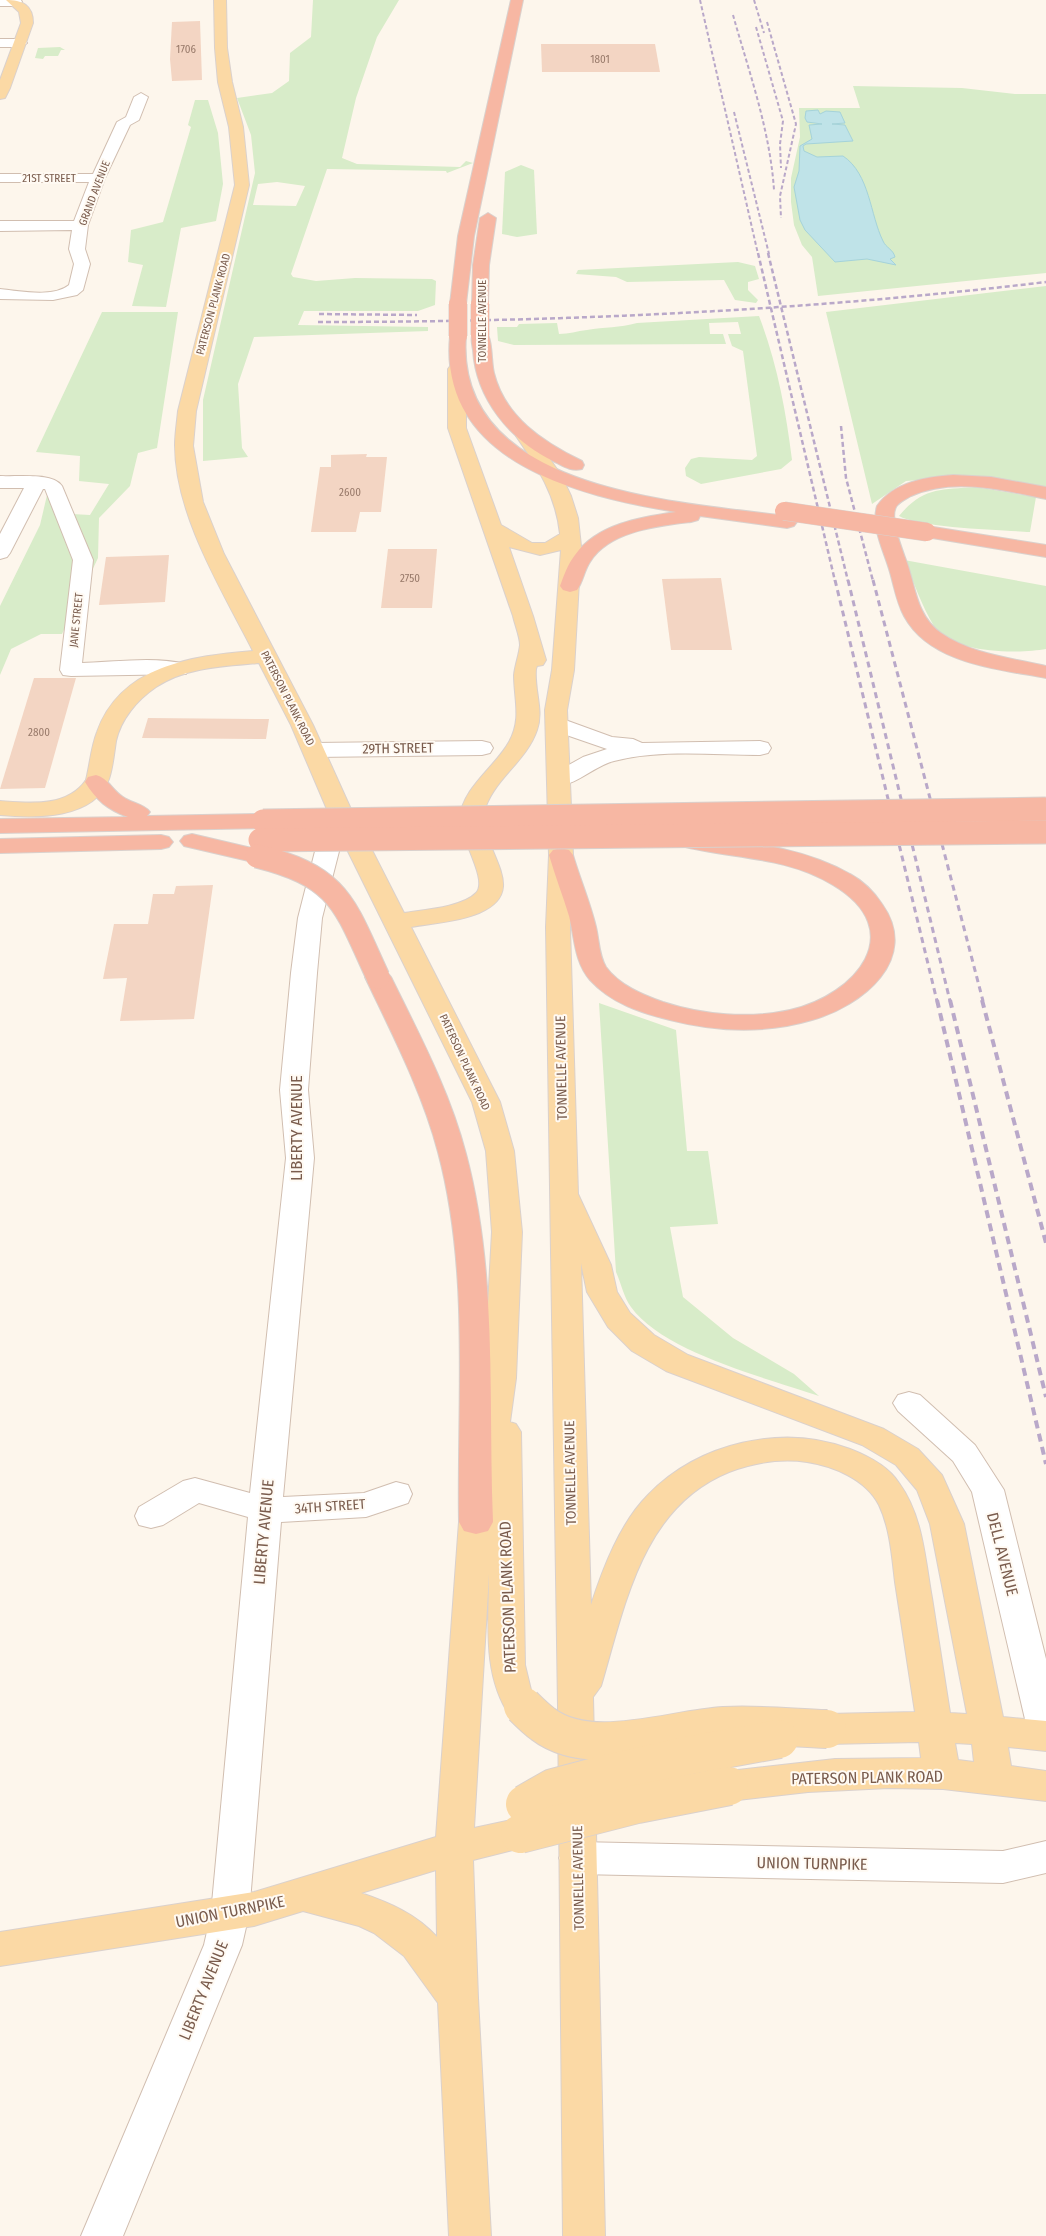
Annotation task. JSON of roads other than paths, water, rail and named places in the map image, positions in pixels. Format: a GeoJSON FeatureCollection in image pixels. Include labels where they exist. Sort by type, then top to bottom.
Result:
{"type":"FeatureCollection","features":[{"type":"Feature","properties":{"kind":"highway","name":"TONNELLE AVENUE"},"geometry":{"type":"LineString","coordinates":[[457,369],[458,304],[466,236],[517,0]]}},
{"type":"Feature","properties":{"kind":"highway"},"geometry":{"type":"LineString","coordinates":[[500,145],[528,0]]}},
{"type":"Feature","properties":{"kind":"highway","name":"TONNELLE AVENUE"},"geometry":{"type":"LineString","coordinates":[[489,208],[482,264],[480,360],[485,378],[505,412],[525,436]]}},
{"type":"Feature","properties":{"kind":"highway"},"geometry":{"type":"LineString","coordinates":[[457,369],[471,408],[484,427],[507,448],[552,475],[587,488],[626,498],[760,518]]}},
{"type":"Feature","properties":{"kind":"highway"},"geometry":{"type":"LineString","coordinates":[[525,436],[566,462],[625,484],[785,516],[928,538],[1045,561]]}},
{"type":"Feature","properties":{"kind":"highway"},"geometry":{"type":"LineString","coordinates":[[1046,493],[993,483],[955,481],[928,484],[909,490],[894,499],[886,507],[887,529],[910,610],[918,625],[939,641],[970,654],[1046,672]]}},
{"type":"Feature","properties":{"kind":"highway"},"geometry":{"type":"LineString","coordinates":[[570,586],[582,558],[604,540],[633,527],[691,516],[760,518],[785,516]]}},
{"type":"Feature","properties":{"kind":"highway"},"geometry":{"type":"LineString","coordinates":[[970,654],[1046,658]]}},
{"type":"Feature","properties":{"kind":"highway"},"geometry":{"type":"LineString","coordinates":[[96,782],[104,795],[110,800],[138,812],[260,839],[299,867],[317,876],[333,888],[342,902],[440,1112],[452,1152],[462,1199],[469,1250],[473,1316],[472,1457],[476,1522]]}},
{"type":"Feature","properties":{"kind":"highway"},"geometry":{"type":"LineString","coordinates":[[46,810],[138,812]]}},
{"type":"Feature","properties":{"kind":"highway"},"geometry":{"type":"LineString","coordinates":[[0,846],[260,839],[1046,810]]}},
{"type":"Feature","properties":{"kind":"highway"},"geometry":{"type":"LineString","coordinates":[[0,826],[260,839],[1046,832]]}},
{"type":"Feature","properties":{"kind":"highway"},"geometry":{"type":"LineString","coordinates":[[561,855],[584,928],[590,961],[604,979],[635,1000],[674,1013],[716,1020],[761,1021],[792,1017],[830,1004],[861,985],[874,971],[883,954],[885,938],[879,915],[863,895],[850,884],[819,868],[771,854],[645,835]]}},
{"type":"Feature","properties":{"kind":"highway"},"geometry":{"type":"LineString","coordinates":[[0,860],[69,855],[154,842]]}},
{"type":"Feature","properties":{"kind":"main road","name":"PATERSON PLANK ROAD"},"geometry":{"type":"LineString","coordinates":[[220,0],[225,82],[236,127],[242,185],[190,389],[184,446],[193,502],[214,554],[314,750],[338,807],[475,1078],[486,1102],[498,1143],[504,1178],[508,1232],[500,1378],[490,1453],[476,1522],[454,1848],[523,1819],[637,1804],[728,1786],[799,1777],[853,1774],[942,1774],[1020,1782]]}},
{"type":"Feature","properties":{"kind":"main road"},"geometry":{"type":"LineString","coordinates":[[0,95],[4,77],[21,43],[27,15],[14,1]]}},
{"type":"Feature","properties":{"kind":"main road","name":"TONNELLE AVENUE"},"geometry":{"type":"LineString","coordinates":[[457,369],[457,428],[494,529],[531,643],[539,674],[557,717]]}},
{"type":"Feature","properties":{"kind":"main road","name":"TONNELLE AVENUE"},"geometry":{"type":"LineString","coordinates":[[525,436],[552,475],[565,506],[570,536],[570,586],[557,717],[561,855],[558,927],[576,1707],[584,2236]]}},
{"type":"Feature","properties":{"kind":"main road"},"geometry":{"type":"LineString","coordinates":[[494,529],[516,545],[530,549],[554,546],[570,536]]}},
{"type":"Feature","properties":{"kind":"main road"},"geometry":{"type":"LineString","coordinates":[[397,922],[470,908],[480,904],[490,892],[492,879],[474,834],[472,818],[480,797],[516,751],[527,729],[528,708],[525,674],[531,643]]}},
{"type":"Feature","properties":{"kind":"main road"},"geometry":{"type":"LineString","coordinates":[[0,808],[46,810],[75,799],[96,782],[108,731],[129,700],[150,682],[178,670],[207,663],[267,656]]}},
{"type":"Feature","properties":{"kind":"main road"},"geometry":{"type":"LineString","coordinates":[[564,1187],[596,1265],[602,1292],[619,1320],[643,1343],[677,1363],[873,1437],[907,1457],[921,1472],[938,1497],[947,1524],[999,1730],[1020,1782]]}},
{"type":"Feature","properties":{"kind":"main road","name":"PATERSON PLANK ROAD"},"geometry":{"type":"LineString","coordinates":[[500,1378],[507,1448],[504,1539],[507,1665],[514,1694],[541,1725],[558,1734],[589,1740],[635,1739],[723,1726],[827,1729],[935,1727],[999,1730],[1046,1736]]}},
{"type":"Feature","properties":{"kind":"main road"},"geometry":{"type":"LineString","coordinates":[[576,1707],[613,1592],[633,1545],[658,1506],[684,1482],[719,1464],[760,1452],[801,1448],[836,1455],[868,1472],[881,1483],[899,1512],[907,1548],[942,1774]]}},
{"type":"Feature","properties":{"kind":"main road","name":"PATERSON PLANK ROAD"},"geometry":{"type":"LineString","coordinates":[[523,1819],[553,1788],[602,1774],[683,1756],[827,1729]]}},
{"type":"Feature","properties":{"kind":"main road"},"geometry":{"type":"LineString","coordinates":[[454,1848],[458,1998],[470,2236]]}},
{"type":"Feature","properties":{"kind":"main road","name":"UNION TURNPIKE"},"geometry":{"type":"LineString","coordinates":[[0,1948],[230,1914],[306,1895],[454,1848]]}},
{"type":"Feature","properties":{"kind":"main road"},"geometry":{"type":"LineString","coordinates":[[306,1895],[364,1911],[397,1926],[418,1944],[458,1998]]}},
{"type":"Feature","properties":{"kind":"street"},"geometry":{"type":"LineString","coordinates":[[0,2],[14,1]]}},
{"type":"Feature","properties":{"kind":"street"},"geometry":{"type":"LineString","coordinates":[[0,43],[21,43]]}},
{"type":"Feature","properties":{"kind":"street","name":"GRAND AVENUE"},"geometry":{"type":"LineString","coordinates":[[0,294],[57,295],[69,293],[77,287],[82,264],[77,249],[80,225],[98,178],[124,122],[132,120],[141,97]]}},
{"type":"Feature","properties":{"kind":"street","name":"21ST STREET"},"geometry":{"type":"LineString","coordinates":[[0,178],[98,178]]}},
{"type":"Feature","properties":{"kind":"street"},"geometry":{"type":"LineString","coordinates":[[0,226],[80,225]]}},
{"type":"Feature","properties":{"kind":"street"},"geometry":{"type":"LineString","coordinates":[[0,482],[36,483],[0,553]]}},
{"type":"Feature","properties":{"kind":"street","name":"JANE STREET"},"geometry":{"type":"LineString","coordinates":[[36,483],[48,483],[53,486],[83,560],[71,670],[155,667],[178,670]]}},
{"type":"Feature","properties":{"kind":"street"},"geometry":{"type":"LineString","coordinates":[[557,717],[608,743],[662,749],[760,748]]}},
{"type":"Feature","properties":{"kind":"street","name":"29TH STREET"},"geometry":{"type":"LineString","coordinates":[[314,750],[482,748]]}},
{"type":"Feature","properties":{"kind":"street"},"geometry":{"type":"LineString","coordinates":[[559,780],[603,757],[662,749]]}},
{"type":"Feature","properties":{"kind":"street","name":"LIBERTY AVENUE"},"geometry":{"type":"LineString","coordinates":[[102,2236],[224,1945],[230,1914],[265,1510],[300,1158],[294,1090],[304,973],[310,918],[338,807]]}},
{"type":"Feature","properties":{"kind":"street","name":"DELL AVENUE"},"geometry":{"type":"LineString","coordinates":[[909,1403],[964,1452],[988,1490],[1046,1732]]}},
{"type":"Feature","properties":{"kind":"street","name":"34TH STREET"},"geometry":{"type":"LineString","coordinates":[[152,1516],[195,1490],[265,1510],[366,1505],[396,1494]]}},
{"type":"Feature","properties":{"kind":"street","name":"UNION TURNPIKE"},"geometry":{"type":"LineString","coordinates":[[578,1858],[1003,1867],[1046,1857]]}},
{"type":"Feature","properties":{"kind":"water"},"geometry":{"type":"Polygon","coordinates":[[[818,110],[820,114],[826,111],[840,112],[845,123],[832,124],[845,125],[853,141],[806,144],[803,146],[804,151],[817,157],[843,156],[852,164],[864,184],[883,241],[894,254],[895,257],[890,259],[896,265],[867,259],[835,262],[805,230],[800,220],[794,187],[799,171],[800,146],[812,139],[809,125],[822,124],[807,122],[805,118],[806,111],[818,110]]]}},
{"type":"Feature","properties":{"kind":"railway"},"geometry":{"type":"LineString","coordinates":[[700,0],[758,254]]}},
{"type":"Feature","properties":{"kind":"railway"},"geometry":{"type":"LineString","coordinates":[[754,0],[764,33]]}},
{"type":"Feature","properties":{"kind":"railway"},"geometry":{"type":"LineString","coordinates":[[733,15],[763,123],[772,168],[774,190]]}},
{"type":"Feature","properties":{"kind":"railway"},"geometry":{"type":"LineString","coordinates":[[767,22],[796,124],[780,196],[781,218]]}},
{"type":"Feature","properties":{"kind":"railway"},"geometry":{"type":"LineString","coordinates":[[756,27],[783,121],[780,144],[781,168]]}},
{"type":"Feature","properties":{"kind":"railway"},"geometry":{"type":"LineString","coordinates":[[734,112],[769,254]]}},
{"type":"Feature","properties":{"kind":"railway"},"geometry":{"type":"LineString","coordinates":[[758,253],[771,307]]}},
{"type":"Feature","properties":{"kind":"railway"},"geometry":{"type":"LineString","coordinates":[[768,253],[781,306]]}},
{"type":"Feature","properties":{"kind":"railway"},"geometry":{"type":"LineString","coordinates":[[781,306],[955,292],[1046,282]]}},
{"type":"Feature","properties":{"kind":"railway"},"geometry":{"type":"LineString","coordinates":[[771,307],[781,306]]}},
{"type":"Feature","properties":{"kind":"railway"},"geometry":{"type":"LineString","coordinates":[[781,306],[848,581]]}},
{"type":"Feature","properties":{"kind":"railway"},"geometry":{"type":"LineString","coordinates":[[318,322],[501,320],[683,313],[771,307]]}},
{"type":"Feature","properties":{"kind":"railway"},"geometry":{"type":"LineString","coordinates":[[771,307],[835,581]]}},
{"type":"Feature","properties":{"kind":"railway"},"geometry":{"type":"LineString","coordinates":[[319,314],[417,315]]}},
{"type":"Feature","properties":{"kind":"railway"},"geometry":{"type":"LineString","coordinates":[[841,426],[846,478],[873,581]]}},
{"type":"Feature","properties":{"kind":"railway"},"geometry":{"type":"LineString","coordinates":[[835,580],[937,1001]]}},
{"type":"Feature","properties":{"kind":"railway"},"geometry":{"type":"LineString","coordinates":[[848,580],[950,1001]]}},
{"type":"Feature","properties":{"kind":"railway"},"geometry":{"type":"LineString","coordinates":[[873,580],[983,1001]]}},
{"type":"Feature","properties":{"kind":"railway"},"geometry":{"type":"LineString","coordinates":[[937,1000],[1046,1464]]}},
{"type":"Feature","properties":{"kind":"railway"},"geometry":{"type":"LineString","coordinates":[[950,1000],[1046,1397]]}},
{"type":"Feature","properties":{"kind":"railway"},"geometry":{"type":"LineString","coordinates":[[982,1000],[1046,1243]]}}]}
